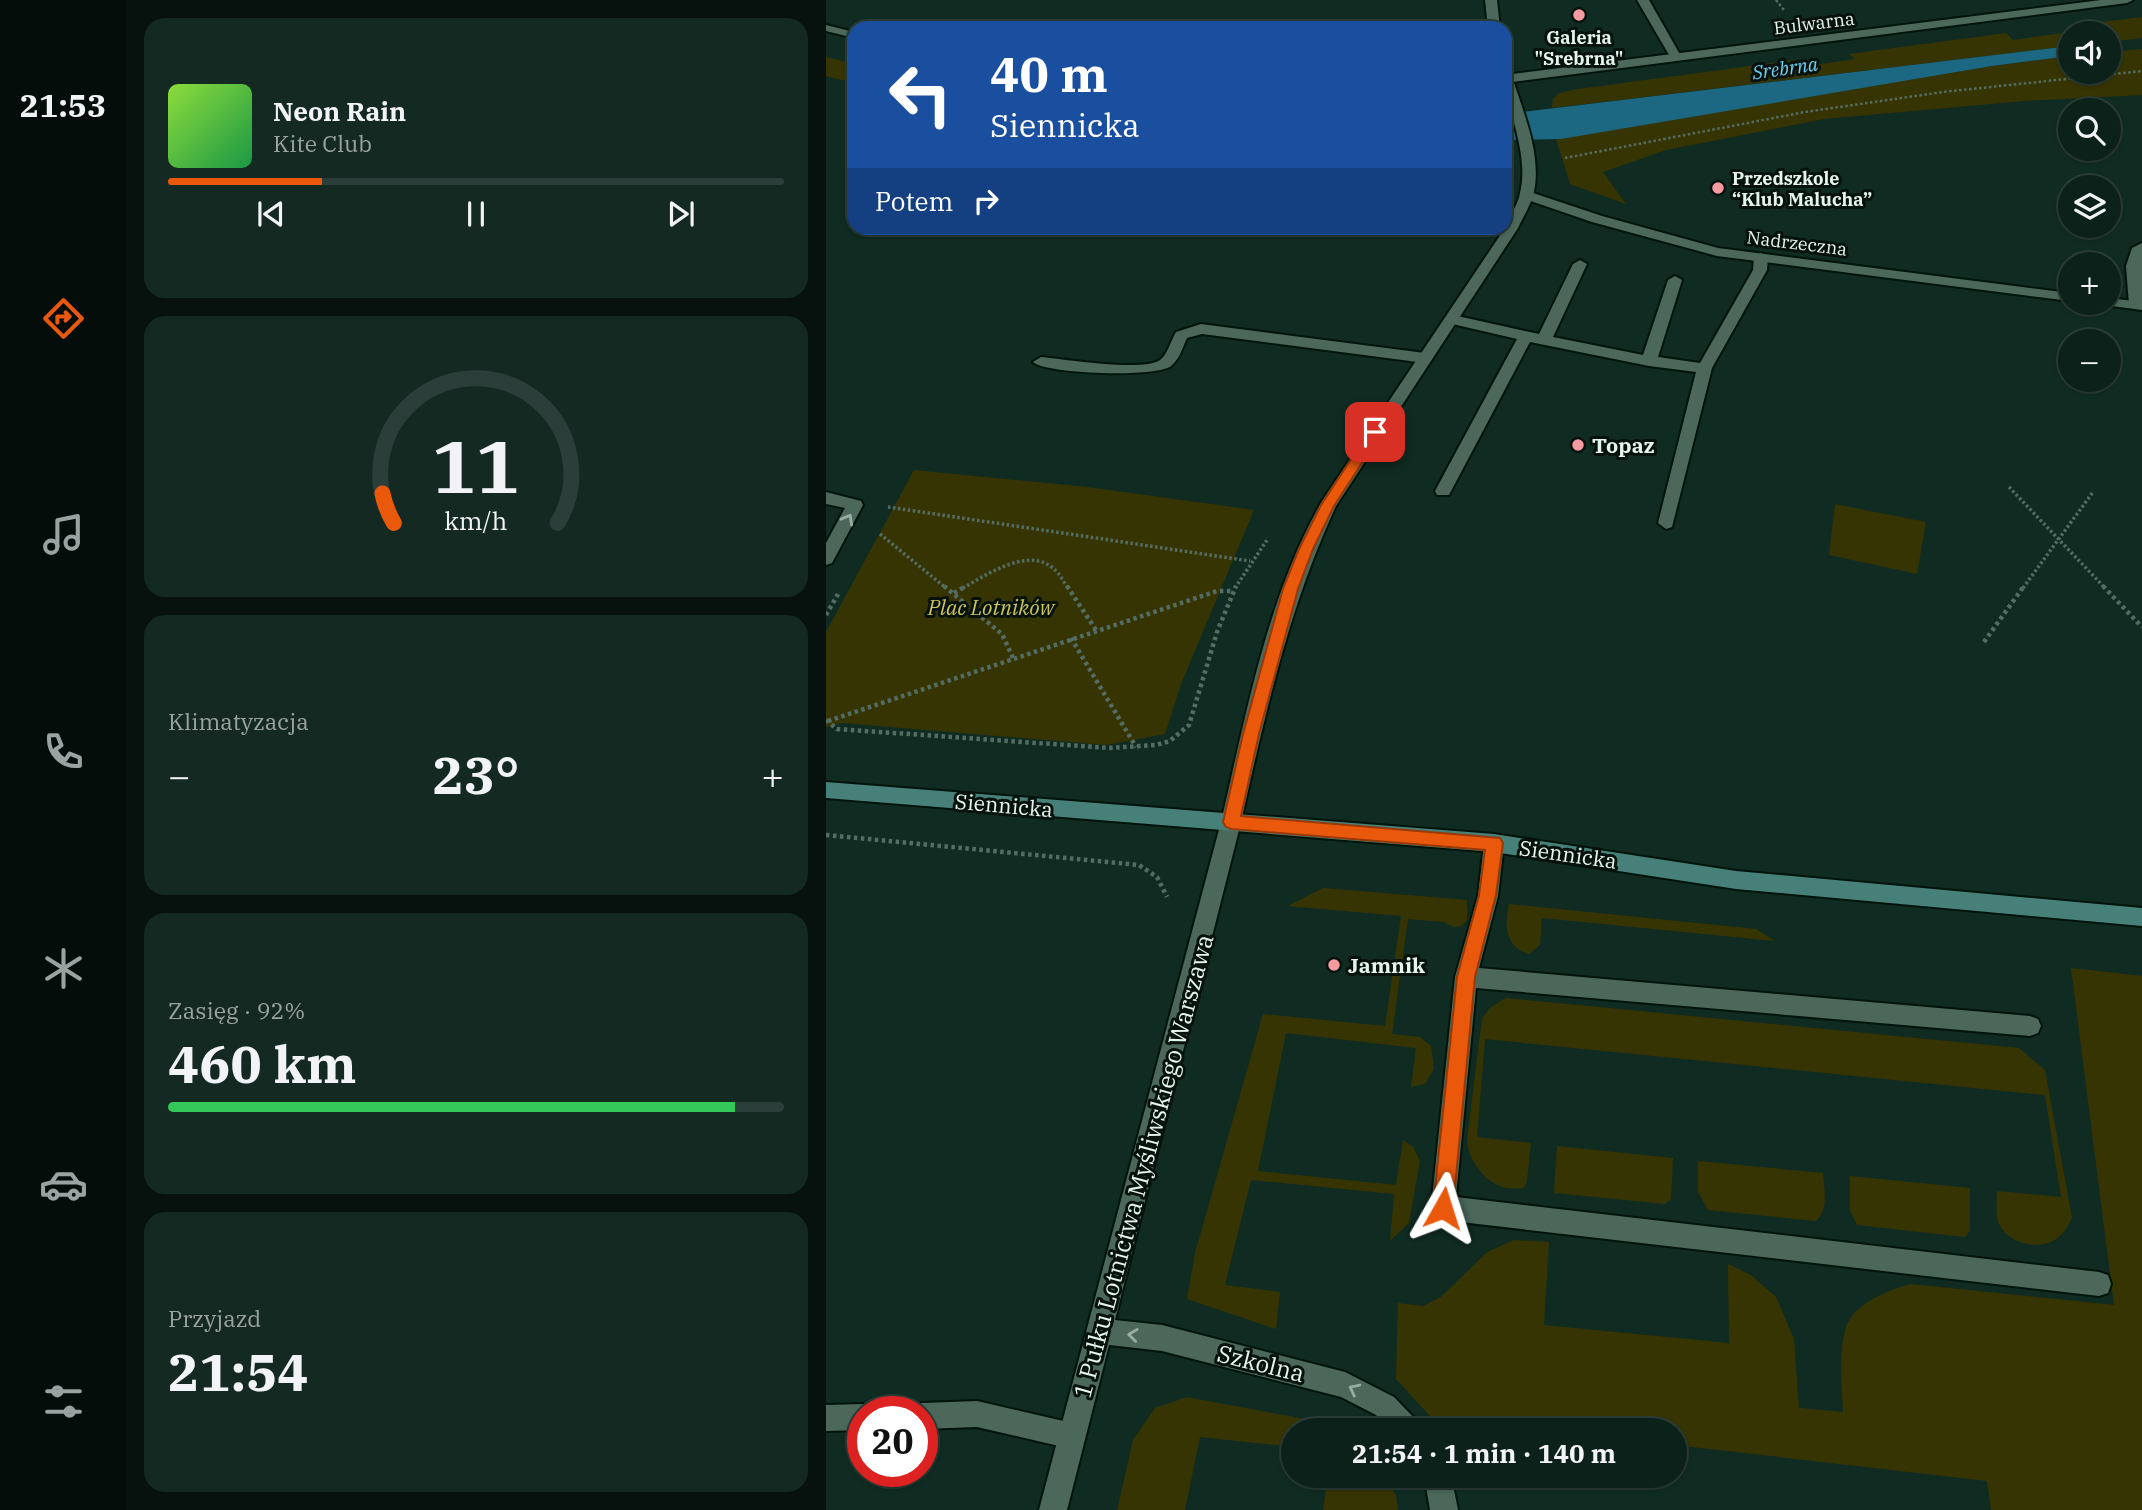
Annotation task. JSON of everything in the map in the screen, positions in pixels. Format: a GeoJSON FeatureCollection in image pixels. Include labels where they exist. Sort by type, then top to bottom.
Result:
{"type":"FeatureCollection","features":[{"type":"Feature","properties":{"kind":"main road","name":"Siennicka"},"geometry":{"type":"LineString","coordinates":[[826,790],[1494,843],[1736,880],[2142,917]]}},
{"type":"Feature","properties":{"kind":"street"},"geometry":{"type":"LineString","coordinates":[[1491,0],[1493,21]]}},
{"type":"Feature","properties":{"kind":"street"},"geometry":{"type":"LineString","coordinates":[[1643,0],[1675,58]]}},
{"type":"Feature","properties":{"kind":"street","name":"Bulwarna"},"geometry":{"type":"LineString","coordinates":[[1512,76],[1675,58],[2065,4],[2127,0]]}},
{"type":"Feature","properties":{"kind":"street"},"geometry":{"type":"LineString","coordinates":[[826,28],[847,33]]}},
{"type":"Feature","properties":{"kind":"street"},"geometry":{"type":"LineString","coordinates":[[1512,102],[1527,152],[1527,195]]}},
{"type":"Feature","properties":{"kind":"street","name":"Nadrzeczna"},"geometry":{"type":"LineString","coordinates":[[1527,195],[1597,219],[1717,251],[2058,295]]}},
{"type":"Feature","properties":{"kind":"street","name":"1 Pułku Lotnictwa Myśliwskiego Warszawa"},"geometry":{"type":"LineString","coordinates":[[1512,227],[1527,195]]}},
{"type":"Feature","properties":{"kind":"street","name":"1 Pułku Lotnictwa Myśliwskiego Warszawa"},"geometry":{"type":"LineString","coordinates":[[1053,1510],[1231,822],[1251,734],[1291,589],[1306,549],[1328,505],[1507,235]]}},
{"type":"Feature","properties":{"kind":"street"},"geometry":{"type":"LineString","coordinates":[[1666,523],[1704,369],[1760,270],[1761,257]]}},
{"type":"Feature","properties":{"kind":"street"},"geometry":{"type":"LineString","coordinates":[[1544,340],[1580,264]]}},
{"type":"Feature","properties":{"kind":"street"},"geometry":{"type":"LineString","coordinates":[[1649,361],[1675,281]]}},
{"type":"Feature","properties":{"kind":"street"},"geometry":{"type":"LineString","coordinates":[[2121,304],[2139,306]]}},
{"type":"Feature","properties":{"kind":"street"},"geometry":{"type":"LineString","coordinates":[[1453,320],[1649,361],[1704,369]]}},
{"type":"Feature","properties":{"kind":"street"},"geometry":{"type":"LineString","coordinates":[[1041,362],[1154,368],[1167,361],[1181,335],[1201,329],[1425,358]]}},
{"type":"Feature","properties":{"kind":"street"},"geometry":{"type":"LineString","coordinates":[[1443,491],[1527,336]]}},
{"type":"Feature","properties":{"kind":"street"},"geometry":{"type":"LineString","coordinates":[[826,498],[855,505],[826,559]]}},
{"type":"Feature","properties":{"kind":"street"},"geometry":{"type":"LineString","coordinates":[[1494,843],[1488,895],[1466,977],[1443,1208],[2099,1284]]}},
{"type":"Feature","properties":{"kind":"street"},"geometry":{"type":"LineString","coordinates":[[1466,977],[2029,1026]]}},
{"type":"Feature","properties":{"kind":"street","name":"Szkolna"},"geometry":{"type":"LineString","coordinates":[[1101,1331],[1162,1338],[1345,1385],[1385,1406],[1396,1418]]}},
{"type":"Feature","properties":{"kind":"street"},"geometry":{"type":"LineString","coordinates":[[938,1415],[977,1414],[1072,1437]]}},
{"type":"Feature","properties":{"kind":"street"},"geometry":{"type":"LineString","coordinates":[[826,1418],[847,1417]]}},
{"type":"Feature","properties":{"kind":"street"},"geometry":{"type":"LineString","coordinates":[[1440,1488],[1444,1510]]}},
{"type":"Feature","properties":{"kind":"lane"},"geometry":{"type":"LineString","coordinates":[[2139,306],[2133,266],[2137,251],[2142,247]]}},
{"type":"Feature","properties":{"kind":"path"},"geometry":{"type":"LineString","coordinates":[[1558,159],[1817,111],[1943,92],[2142,71]]}},
{"type":"Feature","properties":{"kind":"path"},"geometry":{"type":"LineString","coordinates":[[2010,487],[2142,626]]}},
{"type":"Feature","properties":{"kind":"path"},"geometry":{"type":"LineString","coordinates":[[1984,642],[2093,492]]}},
{"type":"Feature","properties":{"kind":"path"},"geometry":{"type":"LineString","coordinates":[[882,518],[889,506],[1250,562],[1233,591],[1216,632],[1189,725],[1170,741],[1110,748],[837,729],[827,720],[1217,591],[1233,591]]}},
{"type":"Feature","properties":{"kind":"path"},"geometry":{"type":"LineString","coordinates":[[875,530],[1002,634],[1013,658]]}},
{"type":"Feature","properties":{"kind":"path"},"geometry":{"type":"LineString","coordinates":[[954,593],[1018,562],[1046,562],[1055,569],[1096,630]]}},
{"type":"Feature","properties":{"kind":"path"},"geometry":{"type":"LineString","coordinates":[[826,615],[844,583]]}},
{"type":"Feature","properties":{"kind":"path"},"geometry":{"type":"LineString","coordinates":[[1071,638],[1136,747]]}},
{"type":"Feature","properties":{"kind":"path"},"geometry":{"type":"LineString","coordinates":[[826,835],[1139,864],[1155,874],[1166,889],[1168,900]]}},
{"type":"Feature","properties":{"kind":"green space"},"geometry":{"type":"Polygon","coordinates":[[[2142,17],[2142,38],[2121,41],[2121,21],[2110,21],[2142,17]]]}},
{"type":"Feature","properties":{"kind":"green space"},"geometry":{"type":"Polygon","coordinates":[[[2006,33],[2013,40],[2058,34],[2058,47],[1552,108],[1553,99],[1559,93],[1578,89],[1795,60],[1800,67],[1855,59],[1849,54],[2006,33]]]}},
{"type":"Feature","properties":{"kind":"green space"},"geometry":{"type":"Polygon","coordinates":[[[2142,49],[2142,95],[2058,98],[1824,119],[1666,150],[1603,172],[1626,204],[1570,184],[1556,139],[1992,66],[2058,58],[2058,84],[2121,84],[2121,51],[2142,49]]]}},
{"type":"Feature","properties":{"kind":"green space"},"geometry":{"type":"Polygon","coordinates":[[[826,57],[847,62],[847,81],[826,76],[826,57]]]}},
{"type":"Feature","properties":{"kind":"green space","name":"Plac Lotników"},"geometry":{"type":"Polygon","coordinates":[[[914,470],[1087,487],[1254,510],[1181,684],[1165,734],[1106,745],[843,723],[826,727],[826,632],[914,470]]]}},
{"type":"Feature","properties":{"kind":"green space"},"geometry":{"type":"Polygon","coordinates":[[[1835,504],[1926,522],[1917,574],[1829,555],[1835,504]]]}},
{"type":"Feature","properties":{"kind":"green space"},"geometry":{"type":"Polygon","coordinates":[[[1323,888],[1467,900],[1467,920],[1462,926],[1453,927],[1444,922],[1408,919],[1392,1034],[1420,1037],[1431,1046],[1434,1069],[1425,1084],[1411,1087],[1416,1048],[1286,1033],[1258,1171],[1396,1185],[1403,1140],[1413,1147],[1420,1161],[1409,1223],[1390,1241],[1394,1194],[1251,1180],[1225,1285],[1280,1292],[1276,1329],[1187,1299],[1195,1253],[1263,1014],[1385,1026],[1401,916],[1288,906],[1323,888]]]}},
{"type":"Feature","properties":{"kind":"green space"},"geometry":{"type":"Polygon","coordinates":[[[1509,904],[1756,929],[1775,941],[1542,918],[1540,945],[1529,954],[1515,946],[1508,935],[1509,904]]]}},
{"type":"Feature","properties":{"kind":"green space"},"geometry":{"type":"Polygon","coordinates":[[[2071,968],[2142,976],[2142,1510],[1991,1510],[1987,1481],[1687,1446],[1687,1418],[1430,1416],[1396,1379],[1398,1303],[1423,1306],[1441,1297],[1487,1252],[1514,1240],[1549,1242],[1544,1325],[1729,1343],[1728,1264],[1751,1275],[1776,1297],[1794,1339],[1799,1408],[1843,1412],[1841,1364],[1843,1338],[1850,1319],[1862,1306],[1903,1286],[1911,1284],[2114,1305],[2071,968]]]}},
{"type":"Feature","properties":{"kind":"green space"},"geometry":{"type":"Polygon","coordinates":[[[1506,998],[2019,1048],[2045,1070],[2072,1218],[2060,1236],[2053,1241],[2035,1245],[2010,1237],[1998,1220],[1997,1191],[2061,1197],[2045,1095],[1485,1039],[1477,1137],[1531,1143],[1524,1188],[1499,1186],[1479,1170],[1467,1140],[1482,1018],[1491,1007],[1506,998]]]}},
{"type":"Feature","properties":{"kind":"green space"},"geometry":{"type":"Polygon","coordinates":[[[1557,1146],[1673,1158],[1671,1199],[1665,1204],[1554,1193],[1557,1146]]]}},
{"type":"Feature","properties":{"kind":"green space"},"geometry":{"type":"Polygon","coordinates":[[[1698,1161],[1823,1173],[1823,1211],[1816,1221],[1708,1210],[1698,1192],[1698,1161]]]}},
{"type":"Feature","properties":{"kind":"green space"},"geometry":{"type":"Polygon","coordinates":[[[1850,1176],[1970,1188],[1970,1231],[1965,1237],[1857,1225],[1850,1210],[1850,1176]]]}},
{"type":"Feature","properties":{"kind":"green space"},"geometry":{"type":"Polygon","coordinates":[[[1187,1397],[1299,1418],[1281,1418],[1281,1446],[1200,1437],[1185,1510],[1117,1510],[1133,1440],[1155,1408],[1187,1397]]]}},
{"type":"Feature","properties":{"kind":"green space"},"geometry":{"type":"Polygon","coordinates":[[[1326,1488],[1392,1488],[1398,1510],[1323,1510],[1326,1488]]]}},
{"type":"Feature","properties":{"kind":"water"},"geometry":{"type":"Polygon","coordinates":[[[2058,47],[2058,58],[1992,66],[1561,139],[1512,140],[1512,113],[2058,47]]]}},
{"type":"Feature","properties":{"kind":"place","name":"Galeria \"Srebrna\""},"geometry":{"type":"Point","coordinates":[1579,15]}},
{"type":"Feature","properties":{"kind":"place","name":"Przedszkole “Klub Malucha”"},"geometry":{"type":"Point","coordinates":[1718,188]}},
{"type":"Feature","properties":{"kind":"place","name":"Topaz"},"geometry":{"type":"Point","coordinates":[1578,445]}},
{"type":"Feature","properties":{"kind":"place","name":"Jamnik"},"geometry":{"type":"Point","coordinates":[1334,965]}},
{"type":"Feature","properties":{"kind":"route"},"geometry":{"type":"LineString","coordinates":[[1375,432],[1328,505],[1306,549],[1291,589],[1251,734],[1231,822],[1494,843],[1488,895],[1466,977],[1443,1208]]}},
{"type":"Feature","properties":{"kind":"water label","name":"Srebrna"},"geometry":{"type":"Point","coordinates":[1785,68]}}]}
